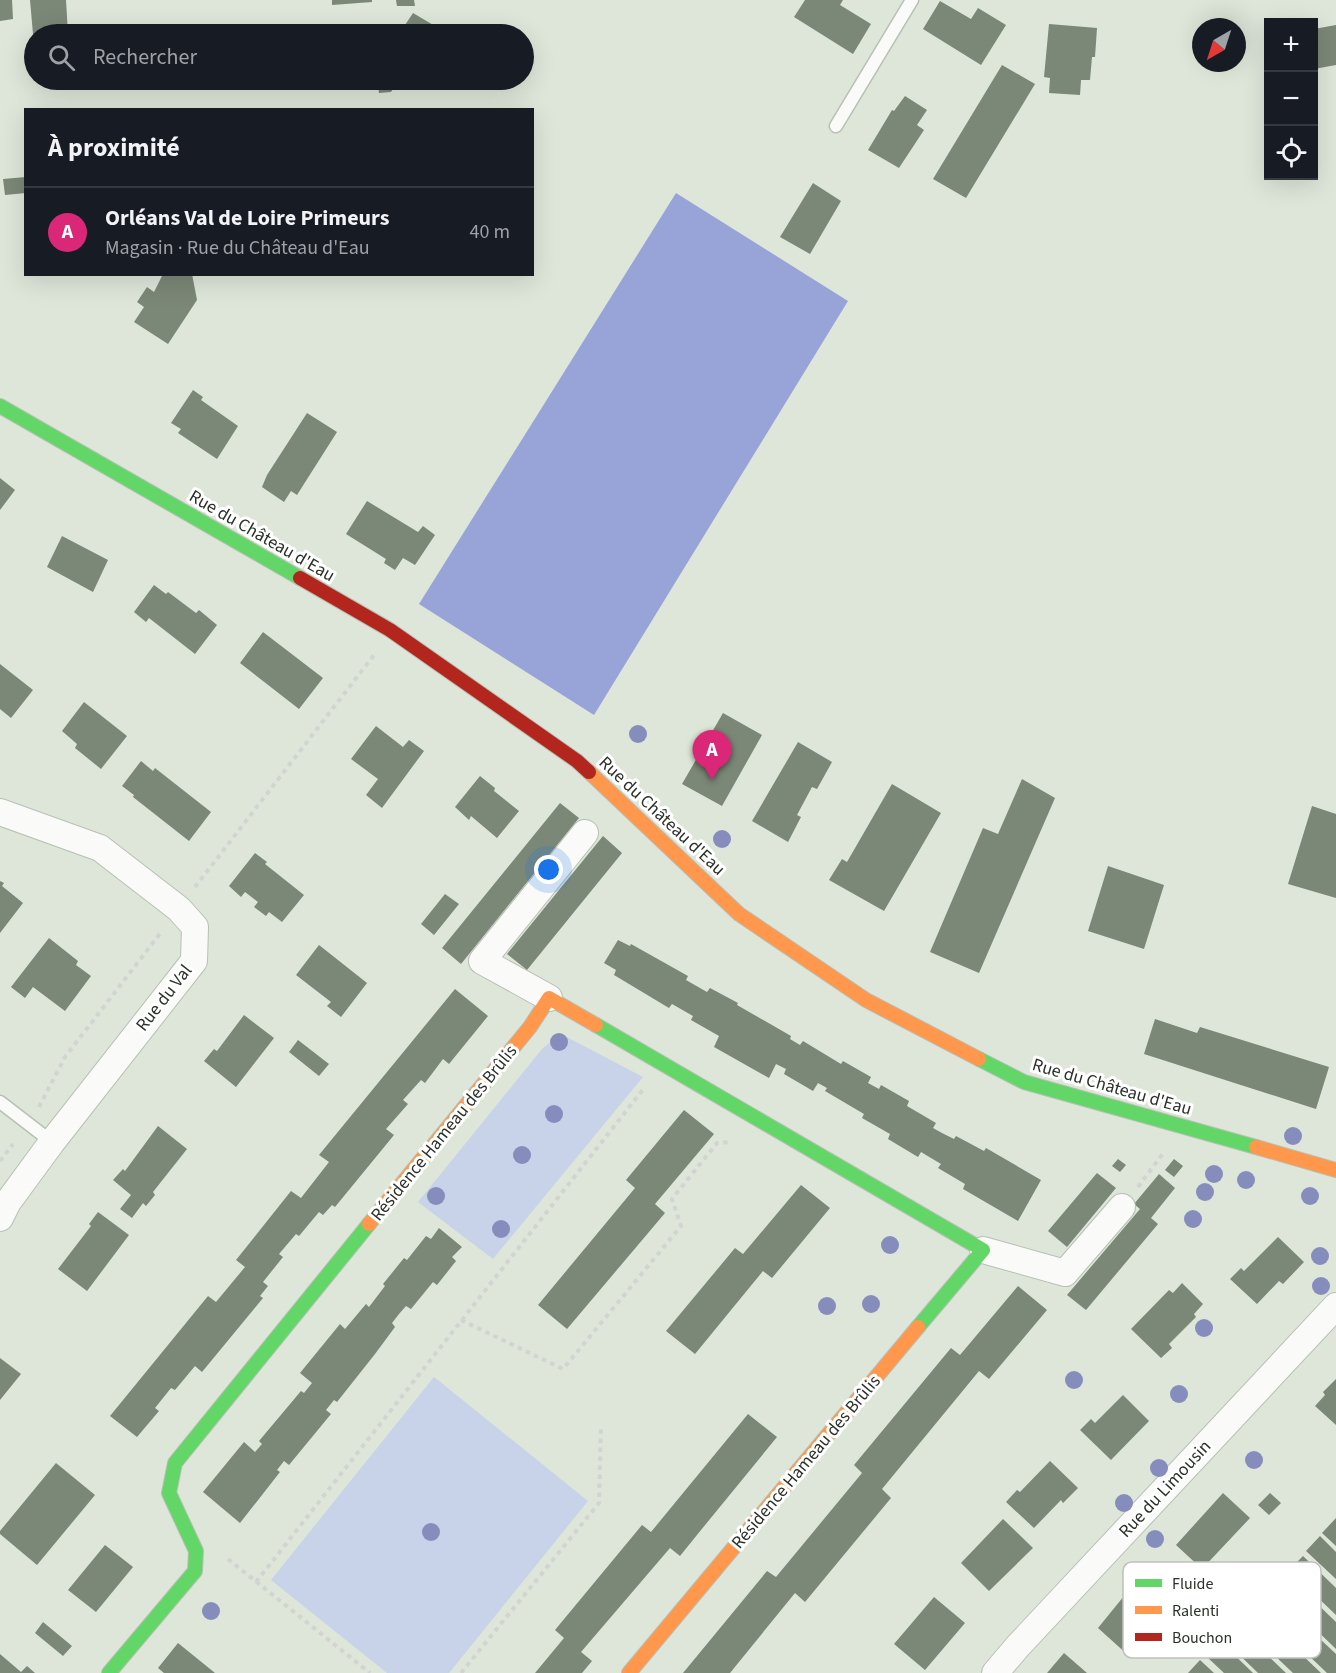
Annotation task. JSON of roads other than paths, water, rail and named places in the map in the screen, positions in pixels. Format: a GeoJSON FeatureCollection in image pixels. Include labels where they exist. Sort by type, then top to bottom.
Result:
{"type":"FeatureCollection","features":[{"type":"Feature","properties":{"kind":"street","name":"Rue du Château d'Eau"},"geometry":{"type":"LineString","coordinates":[[0,406],[390,630],[577,761],[739,914],[866,1000],[1023,1082],[1336,1170]]}},
{"type":"Feature","properties":{"kind":"street","name":"Rue du Val"},"geometry":{"type":"LineString","coordinates":[[0,812],[100,848],[179,909],[195,927],[194,961],[52,1142],[8,1202],[0,1218]]}},
{"type":"Feature","properties":{"kind":"street"},"geometry":{"type":"LineString","coordinates":[[585,833],[482,960],[983,1250],[1065,1273],[1122,1208]]}},
{"type":"Feature","properties":{"kind":"street","name":"Résidence Hameau des Brûlis"},"geometry":{"type":"LineString","coordinates":[[109,1673],[195,1571],[196,1551],[169,1493],[175,1463],[530,1028],[549,998]]}},
{"type":"Feature","properties":{"kind":"street","name":"Résidence Hameau des Brûlis"},"geometry":{"type":"LineString","coordinates":[[629,1673],[983,1250]]}},
{"type":"Feature","properties":{"kind":"street","name":"Rue du Limousin"},"geometry":{"type":"LineString","coordinates":[[995,1673],[1034,1628],[1336,1306]]}},
{"type":"Feature","properties":{"kind":"lane"},"geometry":{"type":"LineString","coordinates":[[836,126],[912,0]]}},
{"type":"Feature","properties":{"kind":"lane"},"geometry":{"type":"LineString","coordinates":[[0,1102],[52,1142]]}},
{"type":"Feature","properties":{"kind":"water"},"geometry":{"type":"Polygon","coordinates":[[[676,193],[848,301],[594,715],[419,604],[676,193]]]}},
{"type":"Feature","properties":{"kind":"place","name":"Orléans Val de Loire Primeurs"},"geometry":{"type":"Point","coordinates":[712,780]}}]}
